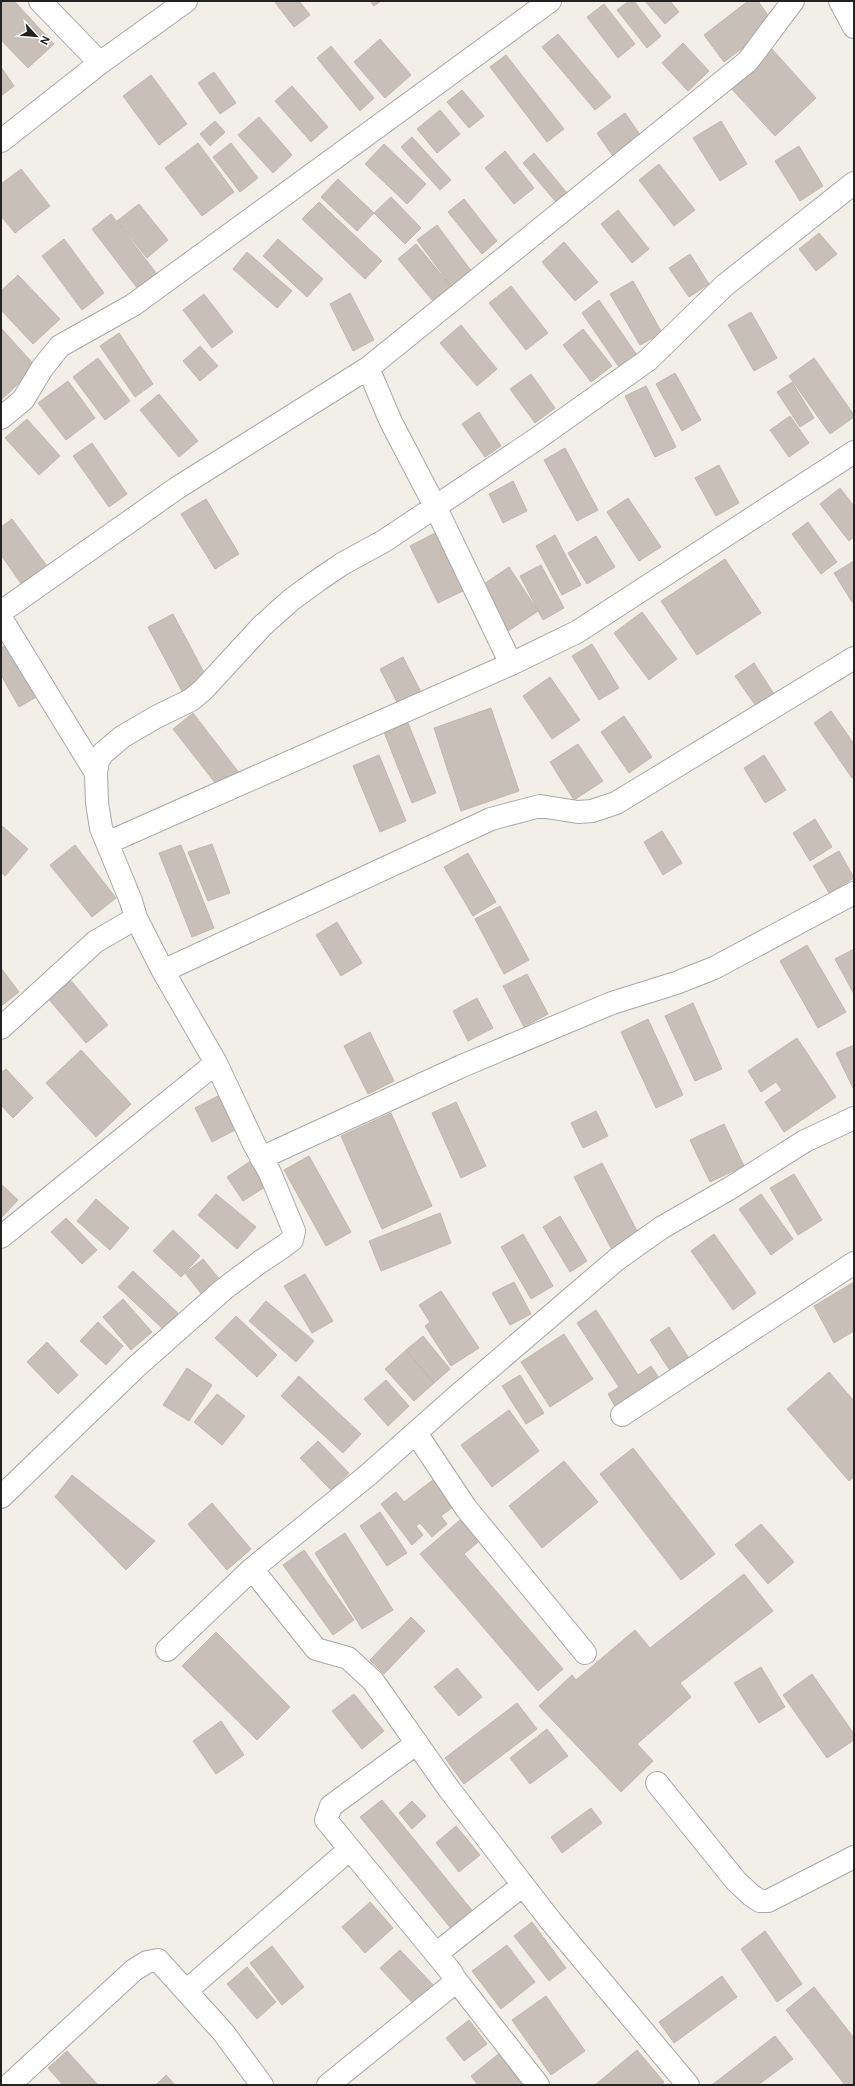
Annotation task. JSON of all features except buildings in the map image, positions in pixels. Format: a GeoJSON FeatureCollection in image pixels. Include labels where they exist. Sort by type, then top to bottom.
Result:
{"type":"FeatureCollection","features":[{"type":"Feature","properties":{"kind":"street"},"geometry":{"type":"LineString","coordinates":[[40,1],[100,63]]}},
{"type":"Feature","properties":{"kind":"street"},"geometry":{"type":"LineString","coordinates":[[1,141],[100,63],[186,1]]}},
{"type":"Feature","properties":{"kind":"street"},"geometry":{"type":"LineString","coordinates":[[1,418],[23,400],[43,367],[60,346],[133,305],[550,1]]}},
{"type":"Feature","properties":{"kind":"street"},"geometry":{"type":"LineString","coordinates":[[1,612],[177,488],[368,368],[748,61],[793,1]]}},
{"type":"Feature","properties":{"kind":"street"},"geometry":{"type":"LineString","coordinates":[[840,1],[854,27]]}},
{"type":"Feature","properties":{"kind":"street"},"geometry":{"type":"LineString","coordinates":[[1,1497],[67,1432],[177,1330],[224,1289],[292,1240],[294,1231],[290,1216],[216,1063],[163,971],[136,918],[131,901],[107,843],[97,803],[96,773],[98,761],[108,749],[122,737],[156,717],[192,700],[262,626],[291,600],[342,564],[384,541],[538,438],[648,360],[725,285],[854,183]]}},
{"type":"Feature","properties":{"kind":"street"},"geometry":{"type":"LineString","coordinates":[[368,368],[391,422],[435,506],[511,664]]}},
{"type":"Feature","properties":{"kind":"street"},"geometry":{"type":"LineString","coordinates":[[107,843],[511,664],[576,632],[854,452]]}},
{"type":"Feature","properties":{"kind":"street"},"geometry":{"type":"LineString","coordinates":[[1,618],[96,773]]}},
{"type":"Feature","properties":{"kind":"street"},"geometry":{"type":"LineString","coordinates":[[163,971],[491,819],[540,806],[578,812],[592,811],[616,803],[854,658]]}},
{"type":"Feature","properties":{"kind":"street"},"geometry":{"type":"LineString","coordinates":[[261,1158],[462,1066],[612,1003],[676,983],[714,968],[854,893]]}},
{"type":"Feature","properties":{"kind":"street"},"geometry":{"type":"LineString","coordinates":[[1,1028],[95,942],[136,918]]}},
{"type":"Feature","properties":{"kind":"street"},"geometry":{"type":"LineString","coordinates":[[1,1237],[216,1063]]}},
{"type":"Feature","properties":{"kind":"street"},"geometry":{"type":"LineString","coordinates":[[166,1650],[252,1569],[368,1475],[416,1434],[456,1396],[616,1260],[661,1228],[732,1187],[805,1141],[854,1118]]}},
{"type":"Feature","properties":{"kind":"street"},"geometry":{"type":"LineString","coordinates":[[622,1415],[854,1263]]}},
{"type":"Feature","properties":{"kind":"street"},"geometry":{"type":"LineString","coordinates":[[416,1434],[466,1508],[585,1653]]}},
{"type":"Feature","properties":{"kind":"street"},"geometry":{"type":"LineString","coordinates":[[252,1569],[310,1645],[322,1652],[348,1658],[373,1681],[449,1790],[550,1920],[688,2085]]}},
{"type":"Feature","properties":{"kind":"street"},"geometry":{"type":"LineString","coordinates":[[417,1743],[332,1806],[326,1820],[436,1954],[538,2085]]}},
{"type":"Feature","properties":{"kind":"street"},"geometry":{"type":"LineString","coordinates":[[657,1783],[736,1882],[760,1900],[768,1901],[854,1857]]}},
{"type":"Feature","properties":{"kind":"street"},"geometry":{"type":"LineString","coordinates":[[186,1992],[350,1849]]}},
{"type":"Feature","properties":{"kind":"street"},"geometry":{"type":"LineString","coordinates":[[436,1954],[523,1885]]}},
{"type":"Feature","properties":{"kind":"street"},"geometry":{"type":"LineString","coordinates":[[9,2085],[134,1970],[147,1962],[158,1960],[223,2032],[260,2084]]}},
{"type":"Feature","properties":{"kind":"street"},"geometry":{"type":"LineString","coordinates":[[328,2085],[453,1984],[455,1979]]}}]}
